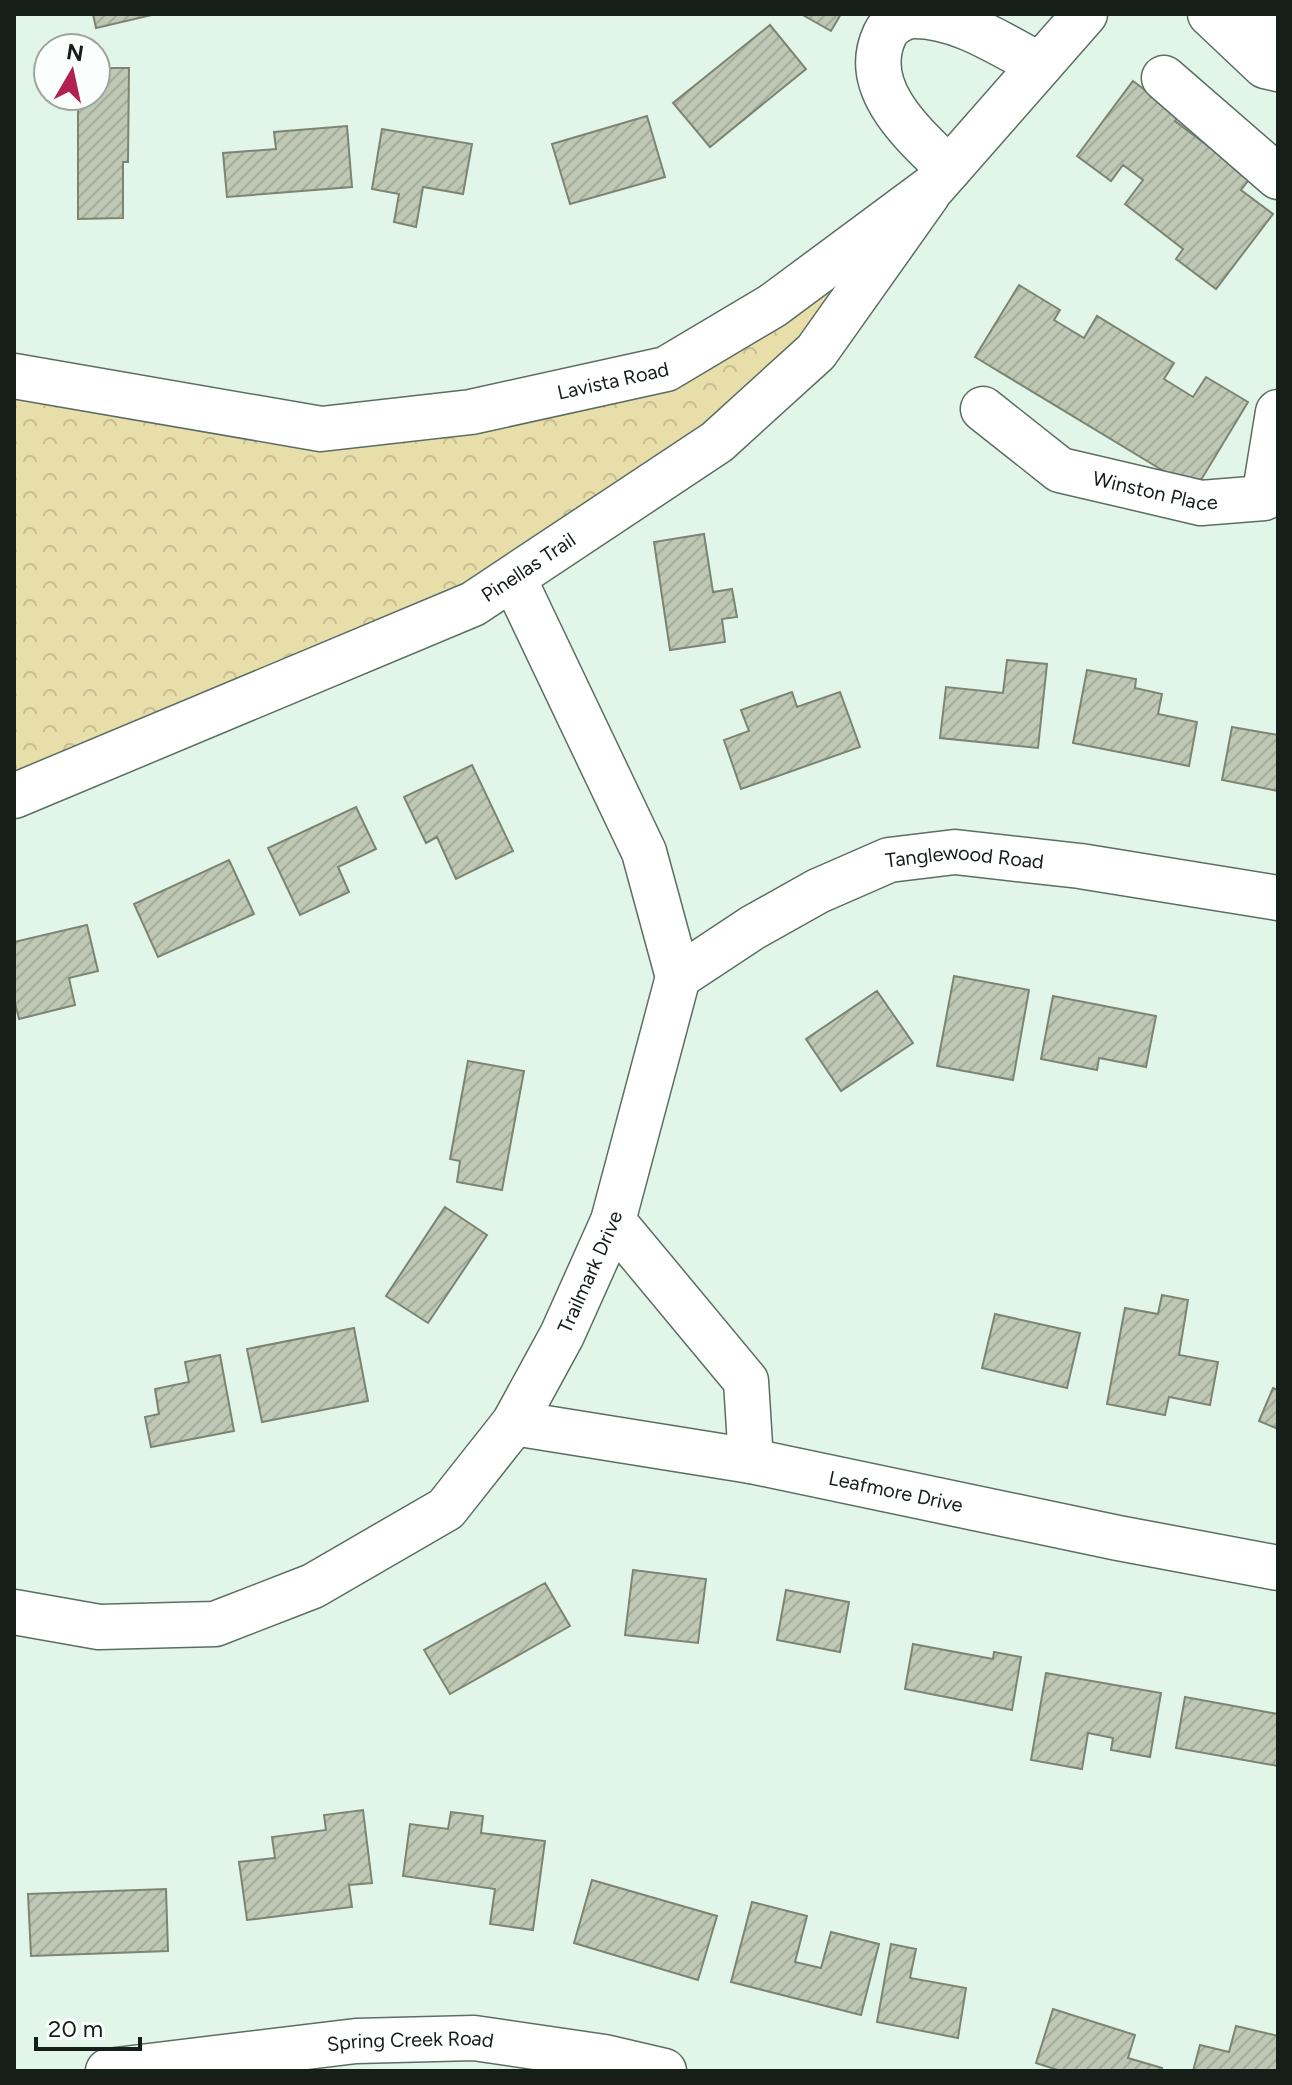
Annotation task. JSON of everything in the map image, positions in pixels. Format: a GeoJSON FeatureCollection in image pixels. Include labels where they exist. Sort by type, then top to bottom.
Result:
{"type":"FeatureCollection","features":[{"type":"Feature","properties":{"kind":"street","name":"Lavista Road"},"geometry":{"type":"LineString","coordinates":[[14,376],[321,429],[471,412],[666,369],[772,306],[941,177],[1085,14]]}},
{"type":"Feature","properties":{"kind":"street"},"geometry":{"type":"LineString","coordinates":[[1210,14],[1265,66],[1278,69]]}},
{"type":"Feature","properties":{"kind":"street"},"geometry":{"type":"LineString","coordinates":[[1265,14],[1278,32]]}},
{"type":"Feature","properties":{"kind":"street"},"geometry":{"type":"LineString","coordinates":[[941,177],[899,119],[881,82],[878,49],[888,27],[911,16],[953,21],[1040,65]]}},
{"type":"Feature","properties":{"kind":"street"},"geometry":{"type":"LineString","coordinates":[[1164,78],[1278,177]]}},
{"type":"Feature","properties":{"kind":"street","name":"Pinellas Trail"},"geometry":{"type":"LineString","coordinates":[[14,796],[473,604],[514,579],[717,442],[816,352],[941,177]]}},
{"type":"Feature","properties":{"kind":"street","name":"Winston Place"},"geometry":{"type":"LineString","coordinates":[[983,409],[1060,470],[1201,503],[1264,498],[1278,412]]}},
{"type":"Feature","properties":{"kind":"street"},"geometry":{"type":"LineString","coordinates":[[514,579],[644,852],[678,977]]}},
{"type":"Feature","properties":{"kind":"street","name":"Tanglewood Road"},"geometry":{"type":"LineString","coordinates":[[678,977],[752,928],[818,891],[889,860],[955,852],[1080,866],[1278,898]]}},
{"type":"Feature","properties":{"kind":"street","name":"Trailmark Drive"},"geometry":{"type":"LineString","coordinates":[[14,1612],[99,1627],[215,1624],[313,1586],[446,1509],[514,1423],[562,1335],[613,1221],[678,977]]}},
{"type":"Feature","properties":{"kind":"street"},"geometry":{"type":"LineString","coordinates":[[613,1221],[746,1381],[751,1461]]}},
{"type":"Feature","properties":{"kind":"street","name":"Leafmore Drive"},"geometry":{"type":"LineString","coordinates":[[514,1423],[751,1461],[1118,1538],[1278,1568]]}},
{"type":"Feature","properties":{"kind":"street","name":"Spring Creek Road"},"geometry":{"type":"LineString","coordinates":[[108,2071],[356,2041],[474,2038],[604,2057],[664,2071]]}},
{"type":"Feature","properties":{"kind":"green space"},"geometry":{"type":"Polygon","coordinates":[[[934,186],[816,352],[514,579],[14,796],[14,398],[321,429],[666,369],[934,186]]]}},
{"type":"Feature","properties":{"kind":"building"},"geometry":{"type":"Polygon","coordinates":[[[93,14],[151,14],[152,15],[96,28],[93,14]]]}},
{"type":"Feature","properties":{"kind":"building"},"geometry":{"type":"Polygon","coordinates":[[[801,14],[841,14],[831,31],[801,14]]]}},
{"type":"Feature","properties":{"kind":"building"},"geometry":{"type":"Polygon","coordinates":[[[770,25],[806,69],[710,147],[673,103],[770,25]]]}},
{"type":"Feature","properties":{"kind":"building"},"geometry":{"type":"Polygon","coordinates":[[[112,68],[129,68],[128,162],[123,162],[123,218],[78,219],[78,112],[112,112],[112,68]]]}},
{"type":"Feature","properties":{"kind":"building"},"geometry":{"type":"Polygon","coordinates":[[[1133,81],[1179,116],[1175,121],[1216,152],[1255,172],[1241,190],[1273,214],[1216,289],[1176,259],[1183,249],[1125,204],[1143,180],[1123,165],[1111,181],[1077,156],[1133,81]]]}},
{"type":"Feature","properties":{"kind":"building"},"geometry":{"type":"Polygon","coordinates":[[[647,116],[665,177],[570,204],[552,144],[647,116]]]}},
{"type":"Feature","properties":{"kind":"building"},"geometry":{"type":"Polygon","coordinates":[[[347,126],[352,187],[227,197],[223,153],[276,149],[274,132],[347,126]]]}},
{"type":"Feature","properties":{"kind":"building"},"geometry":{"type":"Polygon","coordinates":[[[382,129],[472,144],[463,194],[423,187],[416,227],[394,222],[399,194],[372,189],[382,129]]]}},
{"type":"Feature","properties":{"kind":"building"},"geometry":{"type":"Polygon","coordinates":[[[1019,285],[1060,310],[1054,320],[1084,338],[1097,316],[1174,363],[1164,379],[1193,397],[1206,377],[1248,402],[1195,490],[975,357],[1019,285]]]}},
{"type":"Feature","properties":{"kind":"building"},"geometry":{"type":"Polygon","coordinates":[[[704,534],[713,592],[732,589],[737,617],[722,619],[725,642],[670,650],[654,542],[704,534]]]}},
{"type":"Feature","properties":{"kind":"building"},"geometry":{"type":"Polygon","coordinates":[[[1007,660],[1047,664],[1038,748],[940,738],[946,687],[1003,693],[1007,660]]]}},
{"type":"Feature","properties":{"kind":"building"},"geometry":{"type":"Polygon","coordinates":[[[1087,670],[1136,679],[1135,688],[1162,694],[1158,714],[1197,722],[1189,766],[1073,743],[1087,670]]]}},
{"type":"Feature","properties":{"kind":"building"},"geometry":{"type":"Polygon","coordinates":[[[792,692],[797,707],[840,692],[860,747],[741,789],[724,740],[749,731],[741,710],[792,692]]]}},
{"type":"Feature","properties":{"kind":"building"},"geometry":{"type":"Polygon","coordinates":[[[1232,727],[1278,735],[1278,791],[1222,780],[1232,727]]]}},
{"type":"Feature","properties":{"kind":"building"},"geometry":{"type":"Polygon","coordinates":[[[472,765],[513,851],[456,879],[437,837],[426,843],[404,797],[472,765]]]}},
{"type":"Feature","properties":{"kind":"building"},"geometry":{"type":"Polygon","coordinates":[[[356,807],[376,849],[338,867],[349,892],[300,915],[268,848],[356,807]]]}},
{"type":"Feature","properties":{"kind":"building"},"geometry":{"type":"Polygon","coordinates":[[[229,860],[254,914],[158,957],[134,904],[229,860]]]}},
{"type":"Feature","properties":{"kind":"building"},"geometry":{"type":"Polygon","coordinates":[[[87,925],[98,971],[69,978],[75,1005],[19,1019],[14,999],[14,942],[87,925]]]}},
{"type":"Feature","properties":{"kind":"building"},"geometry":{"type":"Polygon","coordinates":[[[954,976],[1029,990],[1013,1080],[937,1066],[954,976]]]}},
{"type":"Feature","properties":{"kind":"building"},"geometry":{"type":"Polygon","coordinates":[[[877,991],[913,1043],[841,1091],[806,1039],[877,991]]]}},
{"type":"Feature","properties":{"kind":"building"},"geometry":{"type":"Polygon","coordinates":[[[1053,996],[1156,1016],[1146,1067],[1099,1058],[1097,1070],[1041,1059],[1053,996]]]}},
{"type":"Feature","properties":{"kind":"building"},"geometry":{"type":"Polygon","coordinates":[[[468,1061],[524,1071],[502,1190],[457,1182],[460,1161],[450,1159],[468,1061]]]}},
{"type":"Feature","properties":{"kind":"building"},"geometry":{"type":"Polygon","coordinates":[[[445,1207],[487,1235],[428,1323],[386,1296],[445,1207]]]}},
{"type":"Feature","properties":{"kind":"building"},"geometry":{"type":"Polygon","coordinates":[[[1162,1295],[1188,1300],[1179,1355],[1218,1362],[1210,1405],[1169,1397],[1165,1415],[1107,1404],[1125,1308],[1158,1314],[1162,1295]]]}},
{"type":"Feature","properties":{"kind":"building"},"geometry":{"type":"Polygon","coordinates":[[[995,1314],[1080,1333],[1067,1388],[982,1368],[995,1314]]]}},
{"type":"Feature","properties":{"kind":"building"},"geometry":{"type":"Polygon","coordinates":[[[354,1328],[368,1401],[262,1422],[247,1349],[354,1328]]]}},
{"type":"Feature","properties":{"kind":"building"},"geometry":{"type":"Polygon","coordinates":[[[220,1355],[234,1431],[151,1447],[145,1417],[159,1414],[155,1389],[189,1382],[185,1362],[220,1355]]]}},
{"type":"Feature","properties":{"kind":"building"},"geometry":{"type":"Polygon","coordinates":[[[1273,1388],[1278,1390],[1278,1429],[1259,1421],[1273,1388]]]}},
{"type":"Feature","properties":{"kind":"building"},"geometry":{"type":"Polygon","coordinates":[[[633,1570],[706,1579],[698,1643],[625,1635],[633,1570]]]}},
{"type":"Feature","properties":{"kind":"building"},"geometry":{"type":"Polygon","coordinates":[[[545,1583],[570,1626],[450,1694],[424,1650],[545,1583]]]}},
{"type":"Feature","properties":{"kind":"building"},"geometry":{"type":"Polygon","coordinates":[[[786,1590],[849,1602],[840,1652],[777,1640],[786,1590]]]}},
{"type":"Feature","properties":{"kind":"building"},"geometry":{"type":"Polygon","coordinates":[[[913,1644],[993,1659],[994,1652],[1021,1657],[1012,1710],[905,1689],[913,1644]]]}},
{"type":"Feature","properties":{"kind":"building"},"geometry":{"type":"Polygon","coordinates":[[[1046,1673],[1161,1693],[1150,1757],[1111,1750],[1113,1738],[1088,1733],[1082,1769],[1031,1760],[1046,1673]]]}},
{"type":"Feature","properties":{"kind":"building"},"geometry":{"type":"Polygon","coordinates":[[[1185,1697],[1278,1714],[1278,1766],[1176,1748],[1185,1697]]]}},
{"type":"Feature","properties":{"kind":"building"},"geometry":{"type":"Polygon","coordinates":[[[363,1810],[372,1883],[349,1885],[352,1907],[247,1920],[239,1862],[275,1858],[272,1837],[326,1830],[324,1815],[363,1810]]]}},
{"type":"Feature","properties":{"kind":"building"},"geometry":{"type":"Polygon","coordinates":[[[451,1812],[483,1816],[481,1833],[545,1841],[533,1930],[490,1924],[495,1889],[403,1876],[410,1824],[448,1829],[451,1812]]]}},
{"type":"Feature","properties":{"kind":"building"},"geometry":{"type":"Polygon","coordinates":[[[592,1880],[717,1916],[698,1980],[574,1943],[592,1880]]]}},
{"type":"Feature","properties":{"kind":"building"},"geometry":{"type":"Polygon","coordinates":[[[166,1889],[168,1951],[31,1956],[28,1894],[166,1889]]]}},
{"type":"Feature","properties":{"kind":"building"},"geometry":{"type":"Polygon","coordinates":[[[752,1902],[807,1916],[795,1962],[821,1968],[831,1932],[879,1944],[861,2015],[731,1982],[752,1902]]]}},
{"type":"Feature","properties":{"kind":"building"},"geometry":{"type":"Polygon","coordinates":[[[891,1944],[916,1949],[910,1978],[966,1988],[958,2038],[877,2022],[891,1944]]]}},
{"type":"Feature","properties":{"kind":"building"},"geometry":{"type":"Polygon","coordinates":[[[1053,2009],[1135,2035],[1128,2058],[1162,2068],[1161,2071],[1061,2071],[1036,2063],[1053,2009]]]}},
{"type":"Feature","properties":{"kind":"building"},"geometry":{"type":"Polygon","coordinates":[[[1236,2026],[1278,2036],[1278,2071],[1193,2071],[1200,2045],[1229,2052],[1236,2026]]]}}]}
